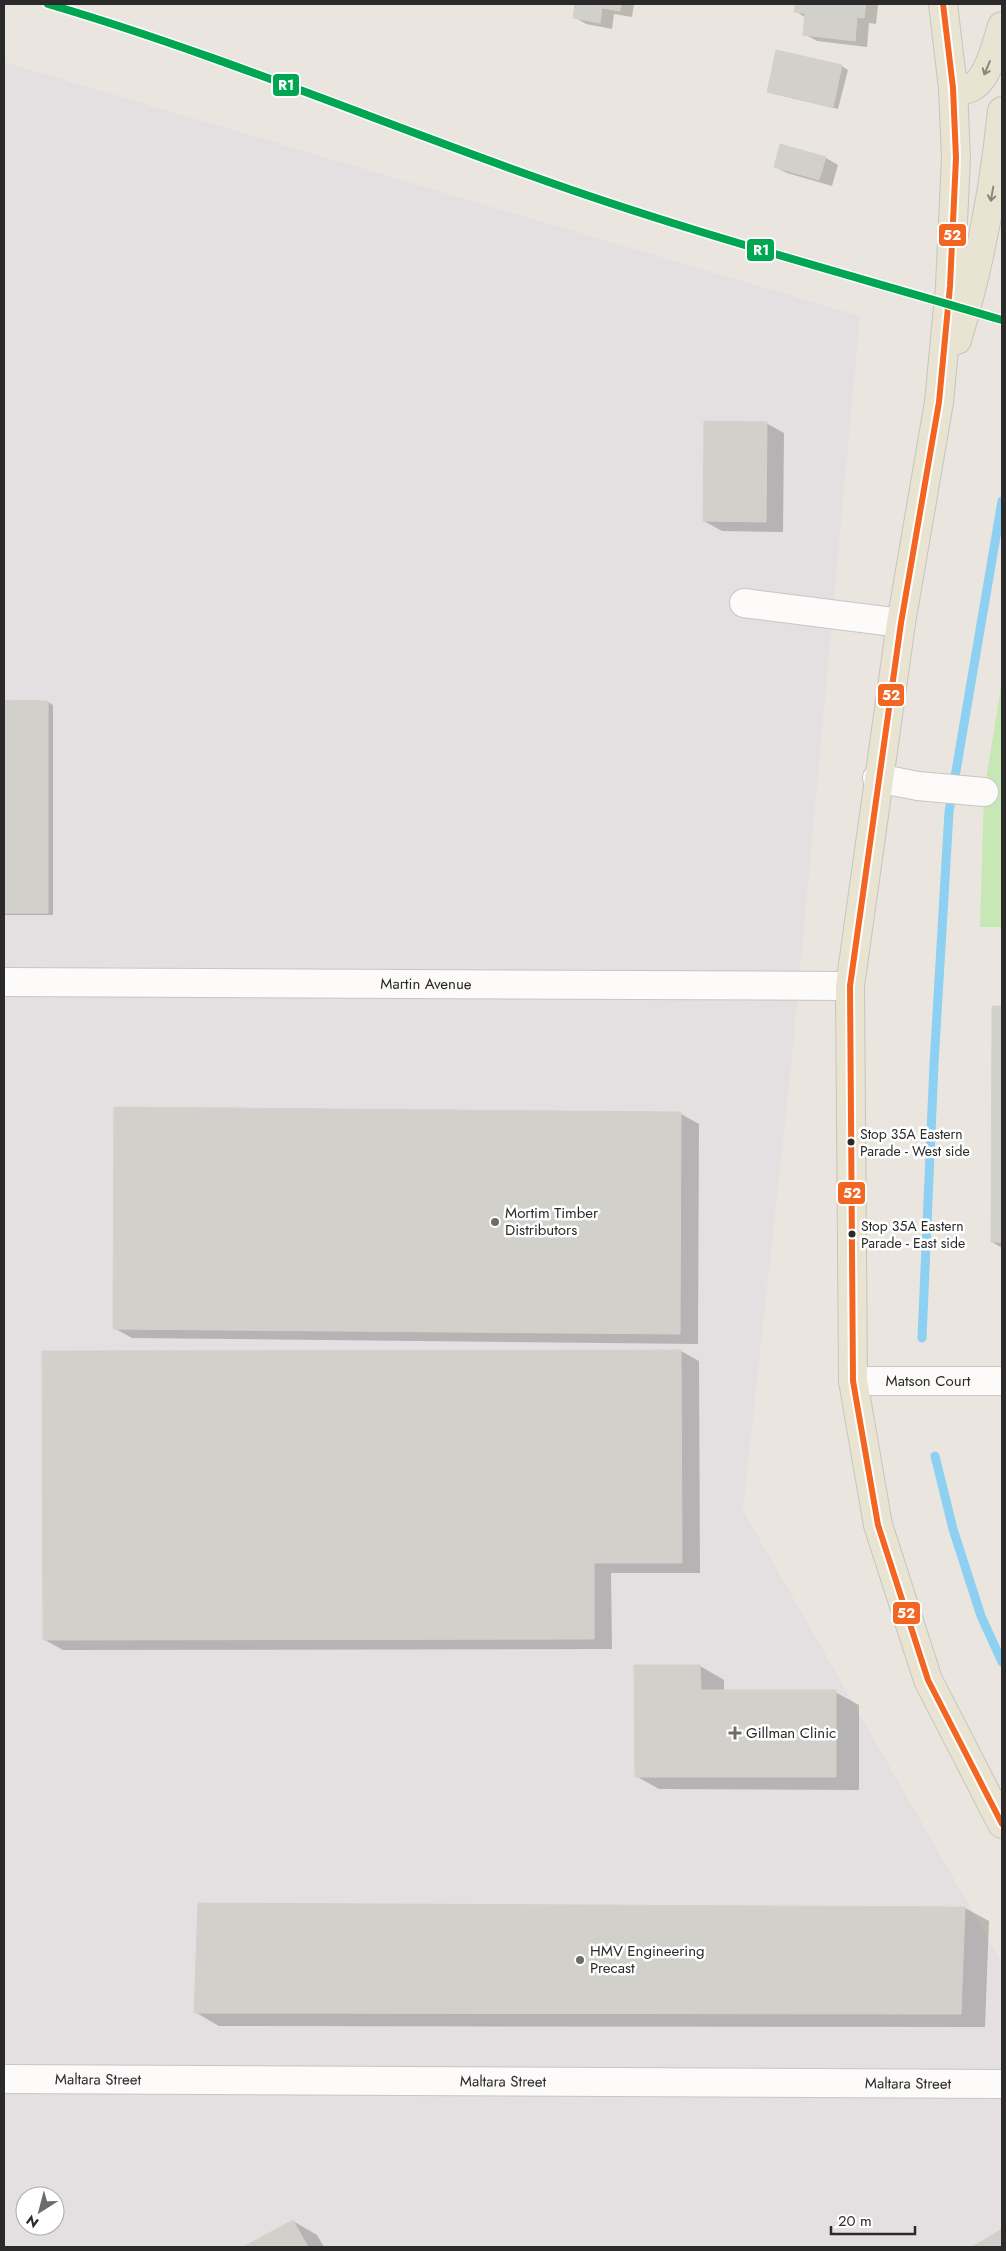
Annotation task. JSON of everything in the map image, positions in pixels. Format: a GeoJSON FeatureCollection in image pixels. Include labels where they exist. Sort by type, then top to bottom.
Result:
{"type":"FeatureCollection","features":[{"type":"Feature","properties":{"kind":"main road"},"geometry":{"type":"LineString","coordinates":[[943,4],[954,88],[956,195],[950,286],[939,402],[901,623],[877,778],[850,986],[853,1381],[878,1525],[928,1680],[1002,1824]]}},
{"type":"Feature","properties":{"kind":"main road"},"geometry":{"type":"LineString","coordinates":[[954,88],[966,90],[981,81],[1002,26]]}},
{"type":"Feature","properties":{"kind":"main road"},"geometry":{"type":"LineString","coordinates":[[939,402],[982,248],[995,173],[1002,111]]}},
{"type":"Feature","properties":{"kind":"street"},"geometry":{"type":"LineString","coordinates":[[744,603],[901,623]]}},
{"type":"Feature","properties":{"kind":"street"},"geometry":{"type":"LineString","coordinates":[[877,778],[918,786],[984,792]]}},
{"type":"Feature","properties":{"kind":"street","name":"Martin Avenue"},"geometry":{"type":"LineString","coordinates":[[4,982],[850,986]]}},
{"type":"Feature","properties":{"kind":"street","name":"Matson Court"},"geometry":{"type":"LineString","coordinates":[[853,1381],[1002,1381]]}},
{"type":"Feature","properties":{"kind":"street","name":"Maltara Street"},"geometry":{"type":"LineString","coordinates":[[4,2079],[1002,2084]]}},
{"type":"Feature","properties":{"kind":"shaded area"},"geometry":{"type":"Polygon","coordinates":[[[4,62],[860,316],[792,1058],[743,1510],[1002,1963],[1002,2247],[4,2247],[4,62]]]}},
{"type":"Feature","properties":{"kind":"green space"},"geometry":{"type":"Polygon","coordinates":[[[1002,680],[1002,927],[980,927],[984,792],[1002,680]]]}},
{"type":"Feature","properties":{"kind":"building"},"geometry":{"type":"Polygon","coordinates":[[[575,4],[621,4],[620,11],[602,8],[600,23],[573,18],[575,4]]]}},
{"type":"Feature","properties":{"kind":"building"},"geometry":{"type":"Polygon","coordinates":[[[795,4],[866,4],[864,18],[857,17],[855,41],[803,35],[805,13],[794,12],[795,4]]]}},
{"type":"Feature","properties":{"kind":"building"},"geometry":{"type":"Polygon","coordinates":[[[776,50],[842,65],[833,107],[767,92],[776,50]]]}},
{"type":"Feature","properties":{"kind":"building"},"geometry":{"type":"Polygon","coordinates":[[[780,144],[826,157],[819,180],[774,167],[780,144]]]}},
{"type":"Feature","properties":{"kind":"building"},"geometry":{"type":"Polygon","coordinates":[[[704,421],[767,422],[766,522],[703,521],[704,421]]]}},
{"type":"Feature","properties":{"kind":"building"},"geometry":{"type":"Polygon","coordinates":[[[4,700],[48,701],[48,913],[4,913],[4,700]]]}},
{"type":"Feature","properties":{"kind":"building"},"geometry":{"type":"Polygon","coordinates":[[[992,1006],[1002,1006],[1002,1242],[991,1242],[992,1006]]]}},
{"type":"Feature","properties":{"kind":"building"},"geometry":{"type":"Polygon","coordinates":[[[114,1107],[681,1112],[680,1334],[113,1329],[114,1107]]]}},
{"type":"Feature","properties":{"kind":"building"},"geometry":{"type":"Polygon","coordinates":[[[681,1350],[682,1563],[594,1563],[594,1639],[43,1640],[42,1351],[681,1350]]]}},
{"type":"Feature","properties":{"kind":"building","name":"Gillman Clinic"},"geometry":{"type":"Polygon","coordinates":[[[634,1665],[700,1665],[701,1690],[836,1690],[836,1777],[635,1777],[634,1665]]]}},
{"type":"Feature","properties":{"kind":"building","name":"HMV Engineering Precast"},"geometry":{"type":"Polygon","coordinates":[[[198,1903],[965,1907],[961,2014],[194,2013],[198,1903]]]}},
{"type":"Feature","properties":{"kind":"building"},"geometry":{"type":"Polygon","coordinates":[[[293,2220],[308,2247],[243,2247],[293,2220]]]}},
{"type":"Feature","properties":{"kind":"building"},"geometry":{"type":"Polygon","coordinates":[[[1002,2229],[1002,2247],[972,2247],[1002,2229]]]}},
{"type":"Feature","properties":{"kind":"waterway"},"geometry":{"type":"LineString","coordinates":[[922,1338],[934,1064],[949,812],[1002,501]]}},
{"type":"Feature","properties":{"kind":"waterway"},"geometry":{"type":"LineString","coordinates":[[935,1456],[953,1529],[981,1616],[1002,1662]]}},
{"type":"Feature","properties":{"kind":"transit line","name":"R1"},"geometry":{"type":"LineString","coordinates":[[48,4],[230,64],[529,175],[646,215],[1002,320]]}},
{"type":"Feature","properties":{"kind":"transit line","name":"52"},"geometry":{"type":"LineString","coordinates":[[943,4],[953,88],[956,158],[950,286],[939,402],[901,623],[850,986],[853,1381],[878,1525],[928,1680],[1002,1824]]}},
{"type":"Feature","properties":{"kind":"place","name":"Stop 35A Eastern Parade - West side"},"geometry":{"type":"Point","coordinates":[851,1142]}},
{"type":"Feature","properties":{"kind":"place","name":"Mortim Timber Distributors"},"geometry":{"type":"Point","coordinates":[495,1222]}},
{"type":"Feature","properties":{"kind":"place","name":"Stop 35A Eastern Parade - East side"},"geometry":{"type":"Point","coordinates":[852,1234]}},
{"type":"Feature","properties":{"kind":"place","name":"Gillman Clinic"},"geometry":{"type":"Point","coordinates":[735,1733]}},
{"type":"Feature","properties":{"kind":"place","name":"HMV Engineering Precast"},"geometry":{"type":"Point","coordinates":[580,1960]}}]}
